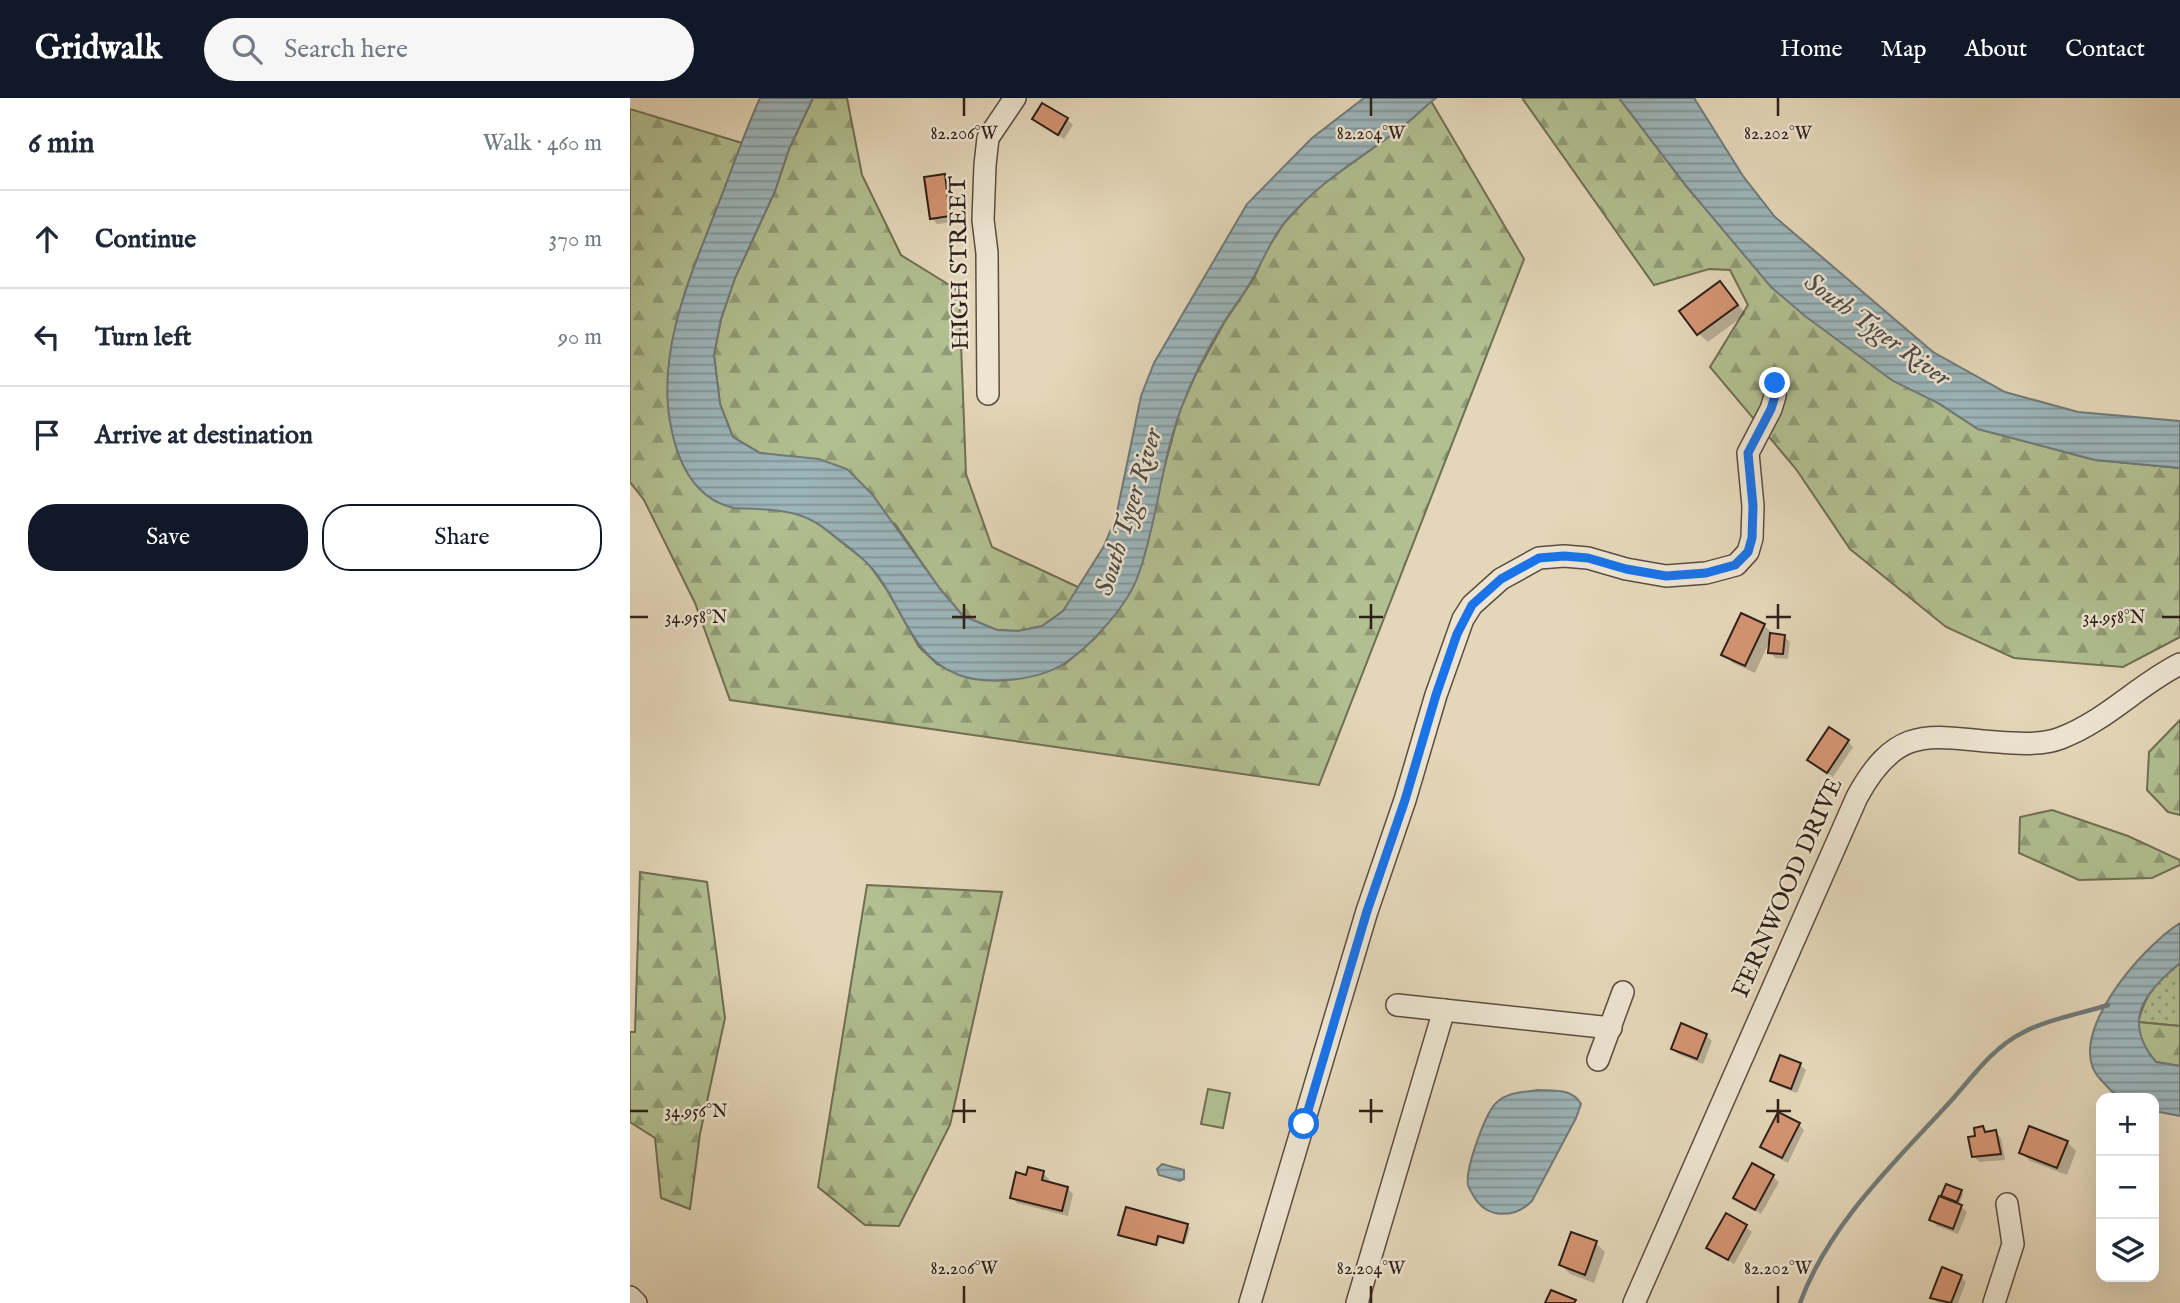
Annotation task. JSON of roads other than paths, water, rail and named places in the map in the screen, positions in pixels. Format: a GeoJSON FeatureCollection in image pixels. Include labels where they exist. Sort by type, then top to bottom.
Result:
{"type":"FeatureCollection","features":[{"type":"Feature","properties":{"kind":"street","name":"HIGH STREET"},"geometry":{"type":"LineString","coordinates":[[988,394],[987,253],[983,220],[985,165],[988,138],[1015,98]]}},
{"type":"Feature","properties":{"kind":"street"},"geometry":{"type":"LineString","coordinates":[[1250,1303],[1367,911],[1463,619],[1472,605],[1501,579],[1539,558],[1588,558],[1626,569],[1666,576],[1706,573],[1735,565],[1748,552],[1752,538],[1753,506],[1748,453],[1771,409],[1775,383]]}},
{"type":"Feature","properties":{"kind":"street","name":"FERNWOOD DRIVE"},"geometry":{"type":"LineString","coordinates":[[1634,1303],[1857,797],[1880,763],[1914,738],[1938,737],[2031,744],[2059,739],[2099,719],[2180,664]]}},
{"type":"Feature","properties":{"kind":"street"},"geometry":{"type":"LineString","coordinates":[[1598,1060],[1623,992]]}},
{"type":"Feature","properties":{"kind":"street"},"geometry":{"type":"LineString","coordinates":[[1397,1005],[1611,1028]]}},
{"type":"Feature","properties":{"kind":"street"},"geometry":{"type":"LineString","coordinates":[[1357,1303],[1444,1010]]}},
{"type":"Feature","properties":{"kind":"street"},"geometry":{"type":"LineString","coordinates":[[1994,1303],[2012,1244],[2007,1204]]}},
{"type":"Feature","properties":{"kind":"street"},"geometry":{"type":"LineString","coordinates":[[630,1297],[636,1303]]}},
{"type":"Feature","properties":{"kind":"water","name":"South Tyger River"},"geometry":{"type":"Polygon","coordinates":[[[760,98],[813,98],[789,149],[775,191],[735,278],[721,319],[714,355],[720,404],[733,437],[760,453],[819,459],[847,469],[872,494],[940,589],[963,616],[997,630],[1018,631],[1042,626],[1063,611],[1104,546],[1116,517],[1141,396],[1154,363],[1247,204],[1312,138],[1364,98],[1436,98],[1401,128],[1311,195],[1276,235],[1251,282],[1212,342],[1186,395],[1169,447],[1145,553],[1127,598],[1098,635],[1065,663],[1042,674],[999,681],[959,675],[928,654],[916,640],[879,577],[862,558],[824,528],[809,519],[785,511],[734,508],[720,503],[699,488],[678,454],[667,398],[672,340],[688,282],[760,98]]]}},
{"type":"Feature","properties":{"kind":"water","name":"South Tyger River"},"geometry":{"type":"Polygon","coordinates":[[[1619,98],[1694,98],[1743,176],[1775,217],[1933,352],[2005,392],[2078,412],[2180,421],[2180,468],[2095,460],[1978,429],[1940,404],[1893,381],[1805,316],[1771,287],[1687,187],[1619,98]]]}},
{"type":"Feature","properties":{"kind":"water"},"geometry":{"type":"Polygon","coordinates":[[[2180,923],[2180,963],[2148,996],[2139,1020],[2140,1033],[2156,1062],[2180,1066],[2180,1116],[2159,1112],[2159,1093],[2114,1093],[2101,1080],[2091,1062],[2091,1041],[2098,1018],[2128,972],[2165,934],[2180,923]]]}},
{"type":"Feature","properties":{"kind":"water"},"geometry":{"type":"Polygon","coordinates":[[[1538,1090],[1562,1091],[1573,1095],[1581,1104],[1576,1118],[1532,1201],[1509,1213],[1501,1214],[1485,1209],[1473,1195],[1468,1185],[1468,1177],[1477,1142],[1487,1118],[1500,1099],[1538,1090]]]}},
{"type":"Feature","properties":{"kind":"water"},"geometry":{"type":"Polygon","coordinates":[[[1162,1164],[1184,1170],[1184,1179],[1180,1181],[1159,1175],[1157,1169],[1162,1164]]]}},
{"type":"Feature","properties":{"kind":"waterway"},"geometry":{"type":"LineString","coordinates":[[1800,1303],[1812,1274],[1828,1247],[1864,1196],[1992,1055],[2011,1039],[2032,1028],[2108,1005]]}}]}
